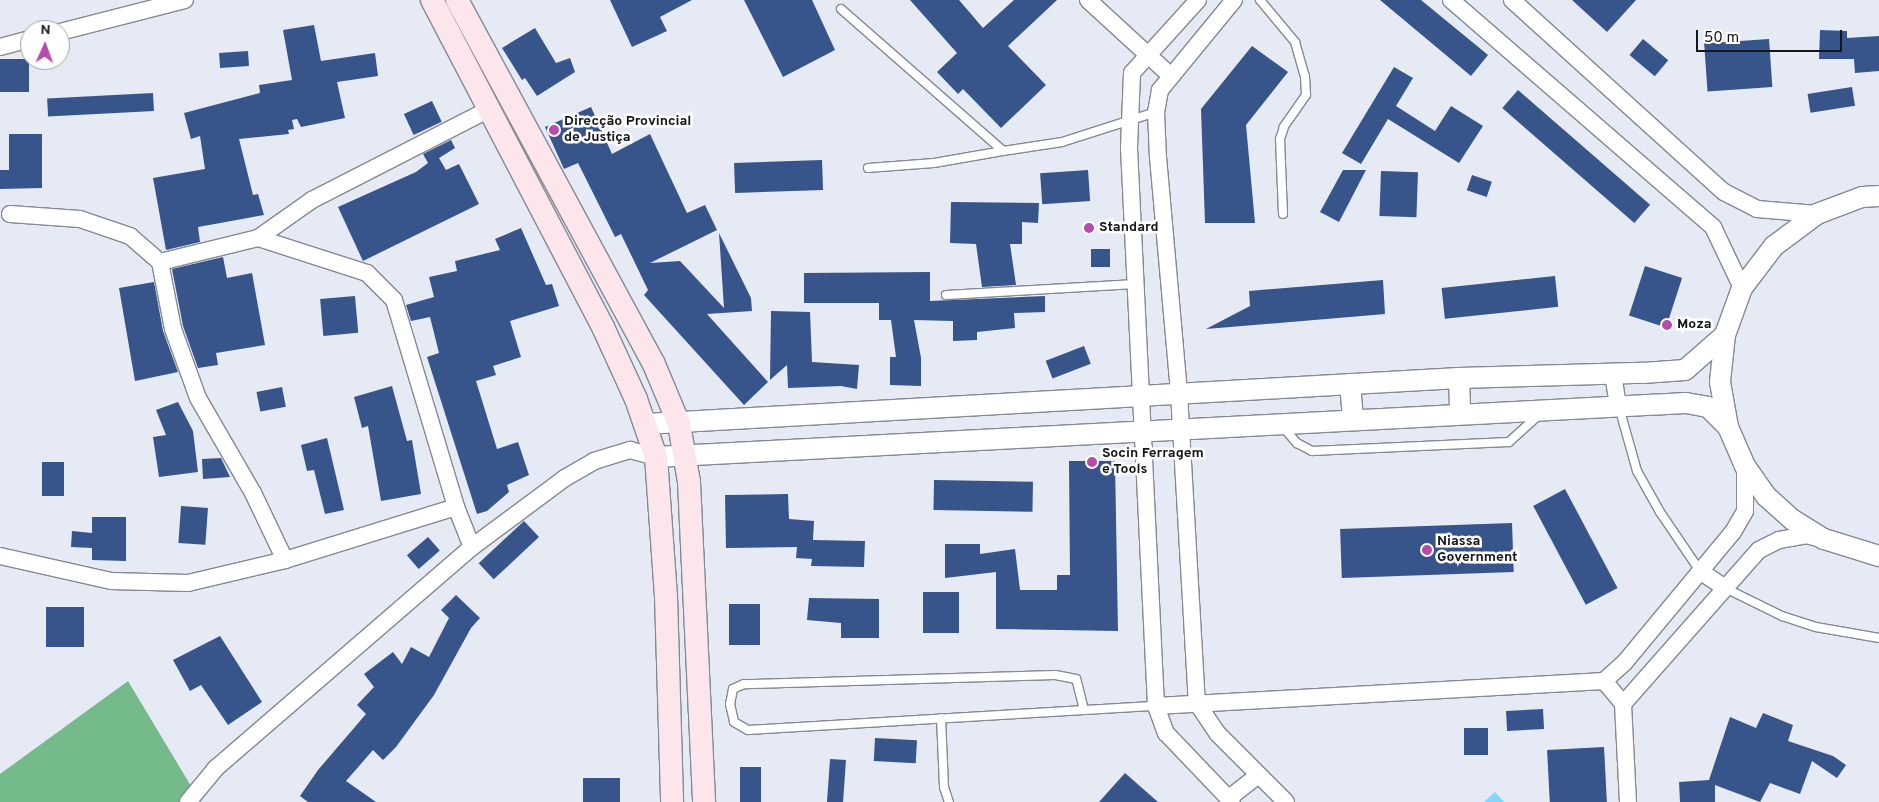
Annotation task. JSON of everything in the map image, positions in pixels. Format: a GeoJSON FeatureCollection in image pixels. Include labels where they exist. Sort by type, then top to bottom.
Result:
{"type":"FeatureCollection","features":[{"type":"Feature","properties":{"kind":"main road"},"geometry":{"type":"LineString","coordinates":[[432,0],[603,327],[645,424],[656,457],[669,674],[672,802]]}},
{"type":"Feature","properties":{"kind":"main road"},"geometry":{"type":"LineString","coordinates":[[456,0],[653,362],[679,424],[685,454],[704,802]]}},
{"type":"Feature","properties":{"kind":"main road"},"geometry":{"type":"LineString","coordinates":[[669,674],[698,672]]}},
{"type":"Feature","properties":{"kind":"main road"},"geometry":{"type":"LineString","coordinates":[[670,729],[700,726]]}},
{"type":"Feature","properties":{"kind":"street"},"geometry":{"type":"LineString","coordinates":[[70,29],[185,0]]}},
{"type":"Feature","properties":{"kind":"street"},"geometry":{"type":"LineString","coordinates":[[1088,0],[1171,76]]}},
{"type":"Feature","properties":{"kind":"street"},"geometry":{"type":"LineString","coordinates":[[1198,0],[1147,54],[1132,73],[1129,119],[1144,394],[1156,706],[1166,733],[1231,800],[1258,775]]}},
{"type":"Feature","properties":{"kind":"street"},"geometry":{"type":"LineString","coordinates":[[1234,0],[1160,90],[1156,112],[1179,393],[1197,703],[1218,734],[1286,802]]}},
{"type":"Feature","properties":{"kind":"street"},"geometry":{"type":"LineString","coordinates":[[1451,0],[1713,227],[1742,288]]}},
{"type":"Feature","properties":{"kind":"street"},"geometry":{"type":"LineString","coordinates":[[1512,0],[1724,192],[1757,209],[1817,214]]}},
{"type":"Feature","properties":{"kind":"street"},"geometry":{"type":"LineString","coordinates":[[0,47],[20,42]]}},
{"type":"Feature","properties":{"kind":"street"},"geometry":{"type":"LineString","coordinates":[[160,262],[258,238],[312,200],[490,109]]}},
{"type":"Feature","properties":{"kind":"street"},"geometry":{"type":"LineString","coordinates":[[1824,539],[1793,520],[1766,496],[1745,466],[1728,427],[1720,382],[1725,335],[1742,288],[1774,246],[1817,214],[1862,197],[1879,196]]}},
{"type":"Feature","properties":{"kind":"street"},"geometry":{"type":"LineString","coordinates":[[10,214],[80,219],[130,236],[160,262],[173,329],[198,398],[253,492],[285,560]]}},
{"type":"Feature","properties":{"kind":"street"},"geometry":{"type":"LineString","coordinates":[[258,238],[367,273],[394,300],[456,507],[472,547]]}},
{"type":"Feature","properties":{"kind":"street"},"geometry":{"type":"LineString","coordinates":[[630,450],[645,424],[679,424],[1144,394],[1459,378],[1684,370],[1725,335]]}},
{"type":"Feature","properties":{"kind":"street"},"geometry":{"type":"LineString","coordinates":[[1613,374],[1618,406]]}},
{"type":"Feature","properties":{"kind":"street"},"geometry":{"type":"LineString","coordinates":[[1459,378],[1460,414]]}},
{"type":"Feature","properties":{"kind":"street"},"geometry":{"type":"LineString","coordinates":[[1350,384],[1353,419]]}},
{"type":"Feature","properties":{"kind":"street"},"geometry":{"type":"LineString","coordinates":[[188,802],[216,768],[472,547],[565,478],[594,461],[630,450],[656,457],[1180,428],[1686,403],[1708,407],[1728,427]]}},
{"type":"Feature","properties":{"kind":"street"},"geometry":{"type":"LineString","coordinates":[[1156,706],[1604,681],[1625,662],[1733,532],[1745,511],[1745,466]]}},
{"type":"Feature","properties":{"kind":"street"},"geometry":{"type":"LineString","coordinates":[[0,556],[112,582],[188,584],[285,560],[456,507]]}},
{"type":"Feature","properties":{"kind":"street"},"geometry":{"type":"LineString","coordinates":[[1623,704],[1759,550],[1779,540],[1806,535],[1879,556]]}},
{"type":"Feature","properties":{"kind":"street"},"geometry":{"type":"LineString","coordinates":[[1700,571],[1725,588]]}},
{"type":"Feature","properties":{"kind":"street"},"geometry":{"type":"LineString","coordinates":[[1604,681],[1623,704],[1628,802]]}},
{"type":"Feature","properties":{"kind":"lane"},"geometry":{"type":"LineString","coordinates":[[1260,0],[1296,42],[1305,76],[1306,95],[1284,127],[1280,140],[1282,214]]}},
{"type":"Feature","properties":{"kind":"lane"},"geometry":{"type":"LineString","coordinates":[[841,9],[1003,151]]}},
{"type":"Feature","properties":{"kind":"lane"},"geometry":{"type":"LineString","coordinates":[[868,168],[934,163],[1062,142],[1129,119],[1156,112]]}},
{"type":"Feature","properties":{"kind":"lane"},"geometry":{"type":"LineString","coordinates":[[946,294],[1137,284]]}},
{"type":"Feature","properties":{"kind":"lane"},"geometry":{"type":"LineString","coordinates":[[1618,406],[1637,471],[1660,512],[1700,571]]}},
{"type":"Feature","properties":{"kind":"lane"},"geometry":{"type":"LineString","coordinates":[[1279,423],[1297,442],[1312,452],[1509,442],[1544,410]]}},
{"type":"Feature","properties":{"kind":"lane"},"geometry":{"type":"LineString","coordinates":[[1725,588],[1782,616],[1816,628],[1879,638]]}},
{"type":"Feature","properties":{"kind":"lane"},"geometry":{"type":"LineString","coordinates":[[1084,710],[1076,679],[1055,675],[744,684],[733,689],[730,704],[734,722],[748,730],[1156,706]]}},
{"type":"Feature","properties":{"kind":"lane"},"geometry":{"type":"LineString","coordinates":[[940,718],[942,772],[949,802]]}},
{"type":"Feature","properties":{"kind":"green space"},"geometry":{"type":"Polygon","coordinates":[[[128,681],[194,791],[187,802],[0,802],[0,774],[128,681]]]}},
{"type":"Feature","properties":{"kind":"water"},"geometry":{"type":"Polygon","coordinates":[[[1495,792],[1504,802],[1484,802],[1495,792]]]}},
{"type":"Feature","properties":{"kind":"building"},"geometry":{"type":"Polygon","coordinates":[[[610,0],[692,0],[660,17],[667,31],[632,47],[610,0]]]}},
{"type":"Feature","properties":{"kind":"building"},"geometry":{"type":"Polygon","coordinates":[[[744,0],[812,0],[835,50],[783,77],[744,0]]]}},
{"type":"Feature","properties":{"kind":"building"},"geometry":{"type":"Polygon","coordinates":[[[910,0],[959,0],[983,28],[1014,0],[1057,0],[1008,46],[1046,85],[1001,128],[963,89],[958,94],[937,72],[957,53],[910,0]]]}},
{"type":"Feature","properties":{"kind":"building"},"geometry":{"type":"Polygon","coordinates":[[[1380,0],[1421,0],[1488,55],[1471,76],[1380,0]]]}},
{"type":"Feature","properties":{"kind":"building"},"geometry":{"type":"Polygon","coordinates":[[[1572,0],[1636,0],[1607,32],[1572,0]]]}},
{"type":"Feature","properties":{"kind":"building"},"geometry":{"type":"Polygon","coordinates":[[[314,25],[321,61],[375,53],[378,76],[337,82],[345,118],[301,127],[297,119],[292,120],[294,129],[288,130],[289,134],[239,139],[253,195],[258,194],[264,215],[198,227],[200,242],[166,250],[153,178],[205,169],[200,136],[191,139],[184,113],[260,93],[259,85],[292,80],[283,30],[314,25]]]}},
{"type":"Feature","properties":{"kind":"building"},"geometry":{"type":"Polygon","coordinates":[[[535,28],[556,63],[570,58],[575,72],[537,96],[525,78],[522,80],[502,48],[535,28]]]}},
{"type":"Feature","properties":{"kind":"building"},"geometry":{"type":"Polygon","coordinates":[[[1820,30],[1847,31],[1847,38],[1879,36],[1879,71],[1855,73],[1854,59],[1819,59],[1820,30]]]}},
{"type":"Feature","properties":{"kind":"building"},"geometry":{"type":"Polygon","coordinates":[[[1643,39],[1668,60],[1655,76],[1630,55],[1643,39]]]}},
{"type":"Feature","properties":{"kind":"building"},"geometry":{"type":"Polygon","coordinates":[[[1769,39],[1772,87],[1708,91],[1704,44],[1769,39]]]}},
{"type":"Feature","properties":{"kind":"building"},"geometry":{"type":"Polygon","coordinates":[[[1252,46],[1288,72],[1246,125],[1255,223],[1205,223],[1201,109],[1252,46]]]}},
{"type":"Feature","properties":{"kind":"building"},"geometry":{"type":"Polygon","coordinates":[[[248,51],[249,66],[220,68],[219,53],[248,51]]]}},
{"type":"Feature","properties":{"kind":"building"},"geometry":{"type":"Polygon","coordinates":[[[0,59],[20,59],[20,70],[29,70],[29,92],[0,92],[0,59]]]}},
{"type":"Feature","properties":{"kind":"building"},"geometry":{"type":"Polygon","coordinates":[[[1394,67],[1413,78],[1396,106],[1435,131],[1451,106],[1483,126],[1459,163],[1388,119],[1361,164],[1342,153],[1394,67]]]}},
{"type":"Feature","properties":{"kind":"building"},"geometry":{"type":"Polygon","coordinates":[[[1852,87],[1855,106],[1811,113],[1808,94],[1852,87]]]}},
{"type":"Feature","properties":{"kind":"building"},"geometry":{"type":"Polygon","coordinates":[[[1518,90],[1650,205],[1634,223],[1502,108],[1518,90]]]}},
{"type":"Feature","properties":{"kind":"building"},"geometry":{"type":"Polygon","coordinates":[[[153,93],[154,111],[48,117],[47,99],[153,93]]]}},
{"type":"Feature","properties":{"kind":"building"},"geometry":{"type":"Polygon","coordinates":[[[432,101],[442,122],[414,135],[404,114],[432,101]]]}},
{"type":"Feature","properties":{"kind":"building"},"geometry":{"type":"Polygon","coordinates":[[[591,107],[612,154],[650,134],[687,213],[705,205],[717,230],[650,263],[680,261],[724,308],[719,233],[751,298],[752,311],[707,314],[768,382],[744,405],[644,295],[648,290],[621,234],[615,237],[578,163],[564,169],[545,127],[591,107]]]}},
{"type":"Feature","properties":{"kind":"building"},"geometry":{"type":"Polygon","coordinates":[[[9,134],[42,134],[42,188],[0,189],[0,170],[9,170],[9,134]]]}},
{"type":"Feature","properties":{"kind":"building"},"geometry":{"type":"Polygon","coordinates":[[[451,140],[455,148],[439,158],[446,170],[459,164],[479,204],[363,261],[338,207],[416,172],[428,163],[423,154],[451,140]]]}},
{"type":"Feature","properties":{"kind":"building"},"geometry":{"type":"Polygon","coordinates":[[[822,160],[823,190],[735,193],[734,163],[822,160]]]}},
{"type":"Feature","properties":{"kind":"building"},"geometry":{"type":"Polygon","coordinates":[[[1088,170],[1090,201],[1042,204],[1040,173],[1088,170]]]}},
{"type":"Feature","properties":{"kind":"building"},"geometry":{"type":"Polygon","coordinates":[[[1343,170],[1366,170],[1339,222],[1320,212],[1343,170]]]}},
{"type":"Feature","properties":{"kind":"building"},"geometry":{"type":"Polygon","coordinates":[[[1381,171],[1418,172],[1416,217],[1379,216],[1381,171]]]}},
{"type":"Feature","properties":{"kind":"building"},"geometry":{"type":"Polygon","coordinates":[[[1472,175],[1492,182],[1487,197],[1467,190],[1472,175]]]}},
{"type":"Feature","properties":{"kind":"building"},"geometry":{"type":"Polygon","coordinates":[[[951,202],[1039,203],[1038,223],[1022,222],[1022,244],[1010,244],[1016,285],[982,287],[976,244],[950,243],[951,202]]]}},
{"type":"Feature","properties":{"kind":"building"},"geometry":{"type":"Polygon","coordinates":[[[521,228],[546,285],[552,284],[559,306],[510,321],[521,357],[493,366],[496,375],[476,381],[497,449],[518,442],[529,475],[507,485],[509,492],[487,511],[477,514],[427,357],[439,353],[430,317],[411,321],[406,305],[434,297],[429,277],[457,271],[455,261],[500,250],[495,239],[521,228]]]}},
{"type":"Feature","properties":{"kind":"building"},"geometry":{"type":"Polygon","coordinates":[[[1091,249],[1110,249],[1110,267],[1091,267],[1091,249]]]}},
{"type":"Feature","properties":{"kind":"building"},"geometry":{"type":"Polygon","coordinates":[[[223,257],[227,278],[252,273],[265,345],[216,353],[218,365],[198,368],[183,326],[172,269],[223,257]]]}},
{"type":"Feature","properties":{"kind":"building"},"geometry":{"type":"Polygon","coordinates":[[[1645,266],[1682,278],[1666,328],[1629,315],[1645,266]]]}},
{"type":"Feature","properties":{"kind":"building"},"geometry":{"type":"Polygon","coordinates":[[[930,272],[930,301],[1045,296],[1045,312],[1014,313],[1015,328],[977,332],[977,340],[953,341],[953,321],[914,320],[921,358],[921,386],[890,385],[890,357],[896,357],[891,320],[879,320],[879,303],[804,303],[804,273],[930,272]]]}},
{"type":"Feature","properties":{"kind":"building"},"geometry":{"type":"Polygon","coordinates":[[[1555,276],[1558,307],[1445,319],[1442,288],[1555,276]]]}},
{"type":"Feature","properties":{"kind":"building"},"geometry":{"type":"Polygon","coordinates":[[[1383,280],[1385,314],[1206,329],[1250,306],[1249,291],[1383,280]]]}},
{"type":"Feature","properties":{"kind":"building"},"geometry":{"type":"Polygon","coordinates":[[[154,282],[163,331],[178,372],[135,381],[119,288],[154,282]]]}},
{"type":"Feature","properties":{"kind":"building"},"geometry":{"type":"Polygon","coordinates":[[[355,296],[358,333],[323,336],[320,299],[355,296]]]}},
{"type":"Feature","properties":{"kind":"building"},"geometry":{"type":"Polygon","coordinates":[[[771,311],[810,312],[812,362],[859,365],[857,389],[841,386],[788,388],[787,365],[770,380],[771,311]]]}},
{"type":"Feature","properties":{"kind":"building"},"geometry":{"type":"Polygon","coordinates":[[[1084,346],[1091,364],[1053,378],[1046,361],[1084,346]]]}},
{"type":"Feature","properties":{"kind":"building"},"geometry":{"type":"Polygon","coordinates":[[[392,386],[407,441],[412,440],[421,494],[381,501],[368,426],[362,428],[354,397],[392,386]]]}},
{"type":"Feature","properties":{"kind":"building"},"geometry":{"type":"Polygon","coordinates":[[[282,387],[286,407],[260,412],[256,392],[282,387]]]}},
{"type":"Feature","properties":{"kind":"building"},"geometry":{"type":"Polygon","coordinates":[[[178,402],[193,431],[198,472],[159,477],[153,437],[166,435],[156,410],[178,402]]]}},
{"type":"Feature","properties":{"kind":"building"},"geometry":{"type":"Polygon","coordinates":[[[327,438],[344,510],[325,514],[314,470],[307,471],[301,445],[327,438]]]}},
{"type":"Feature","properties":{"kind":"building"},"geometry":{"type":"Polygon","coordinates":[[[221,458],[230,477],[203,479],[202,459],[221,458]]]}},
{"type":"Feature","properties":{"kind":"building"},"geometry":{"type":"Polygon","coordinates":[[[1069,461],[1115,461],[1118,631],[996,629],[996,572],[945,578],[945,544],[980,544],[980,554],[1015,549],[1020,590],[1057,590],[1057,575],[1070,575],[1069,461]]]}},
{"type":"Feature","properties":{"kind":"building"},"geometry":{"type":"Polygon","coordinates":[[[42,462],[64,462],[64,496],[42,496],[42,462]]]}},
{"type":"Feature","properties":{"kind":"building"},"geometry":{"type":"Polygon","coordinates":[[[934,480],[1033,482],[1032,512],[933,510],[934,480]]]}},
{"type":"Feature","properties":{"kind":"building"},"geometry":{"type":"Polygon","coordinates":[[[1565,489],[1618,588],[1586,605],[1533,506],[1565,489]]]}},
{"type":"Feature","properties":{"kind":"building"},"geometry":{"type":"Polygon","coordinates":[[[788,494],[789,519],[814,521],[813,540],[865,541],[864,567],[811,566],[812,559],[796,558],[797,547],[726,548],[725,495],[788,494]]]}},
{"type":"Feature","properties":{"kind":"building"},"geometry":{"type":"Polygon","coordinates":[[[181,506],[208,508],[205,545],[178,543],[181,506]]]}},
{"type":"Feature","properties":{"kind":"building"},"geometry":{"type":"Polygon","coordinates":[[[92,517],[126,517],[126,561],[92,560],[92,548],[71,547],[72,531],[92,533],[92,517]]]}},
{"type":"Feature","properties":{"kind":"building"},"geometry":{"type":"Polygon","coordinates":[[[524,521],[539,537],[494,579],[479,563],[524,521]]]}},
{"type":"Feature","properties":{"kind":"building","name":"Niassa Government"},"geometry":{"type":"Polygon","coordinates":[[[1512,523],[1514,572],[1342,578],[1340,529],[1512,523]]]}},
{"type":"Feature","properties":{"kind":"building"},"geometry":{"type":"Polygon","coordinates":[[[428,537],[440,551],[419,569],[407,555],[428,537]]]}},
{"type":"Feature","properties":{"kind":"building"},"geometry":{"type":"Polygon","coordinates":[[[923,592],[959,592],[959,633],[923,633],[923,592]]]}},
{"type":"Feature","properties":{"kind":"building"},"geometry":{"type":"Polygon","coordinates":[[[456,595],[480,618],[471,628],[434,695],[396,747],[383,760],[373,750],[346,781],[376,802],[308,802],[300,796],[318,770],[366,714],[357,705],[374,687],[364,674],[393,652],[402,664],[411,647],[429,657],[449,618],[441,610],[456,595]]]}},
{"type":"Feature","properties":{"kind":"building"},"geometry":{"type":"Polygon","coordinates":[[[809,598],[879,599],[879,638],[841,638],[841,623],[807,620],[809,598]]]}},
{"type":"Feature","properties":{"kind":"building"},"geometry":{"type":"Polygon","coordinates":[[[729,604],[760,604],[760,645],[729,645],[729,604]]]}},
{"type":"Feature","properties":{"kind":"building"},"geometry":{"type":"Polygon","coordinates":[[[46,607],[84,607],[84,647],[46,647],[46,607]]]}},
{"type":"Feature","properties":{"kind":"building"},"geometry":{"type":"Polygon","coordinates":[[[220,636],[262,702],[228,725],[201,685],[190,691],[173,660],[220,636]]]}},
{"type":"Feature","properties":{"kind":"building"},"geometry":{"type":"Polygon","coordinates":[[[1543,709],[1544,729],[1507,731],[1506,711],[1543,709]]]}},
{"type":"Feature","properties":{"kind":"building"},"geometry":{"type":"Polygon","coordinates":[[[1763,713],[1793,725],[1788,741],[1833,756],[1846,765],[1837,778],[1812,761],[1800,794],[1770,783],[1760,802],[1715,785],[1715,802],[1680,802],[1679,782],[1709,780],[1730,717],[1756,728],[1763,713]]]}},
{"type":"Feature","properties":{"kind":"building"},"geometry":{"type":"Polygon","coordinates":[[[1464,728],[1488,728],[1488,755],[1464,755],[1464,728]]]}},
{"type":"Feature","properties":{"kind":"building"},"geometry":{"type":"Polygon","coordinates":[[[875,738],[917,740],[916,763],[874,761],[875,738]]]}},
{"type":"Feature","properties":{"kind":"building"},"geometry":{"type":"Polygon","coordinates":[[[1604,747],[1607,802],[1550,802],[1547,750],[1604,747]]]}},
{"type":"Feature","properties":{"kind":"building"},"geometry":{"type":"Polygon","coordinates":[[[830,759],[846,760],[843,802],[827,802],[830,759]]]}},
{"type":"Feature","properties":{"kind":"building"},"geometry":{"type":"Polygon","coordinates":[[[740,767],[761,767],[761,802],[740,802],[740,767]]]}},
{"type":"Feature","properties":{"kind":"building"},"geometry":{"type":"Polygon","coordinates":[[[1125,773],[1158,802],[1099,802],[1125,773]]]}},
{"type":"Feature","properties":{"kind":"building"},"geometry":{"type":"Polygon","coordinates":[[[583,778],[620,778],[620,802],[583,802],[583,778]]]}},
{"type":"Feature","properties":{"kind":"place","name":"Direcção Provincial de Justiça"},"geometry":{"type":"Point","coordinates":[554,130]}},
{"type":"Feature","properties":{"kind":"place","name":"Standard"},"geometry":{"type":"Point","coordinates":[1089,228]}},
{"type":"Feature","properties":{"kind":"place","name":"Moza"},"geometry":{"type":"Point","coordinates":[1667,325]}},
{"type":"Feature","properties":{"kind":"place","name":"Socin Ferragem e Tools"},"geometry":{"type":"Point","coordinates":[1092,462]}},
{"type":"Feature","properties":{"kind":"place","name":"Niassa Government"},"geometry":{"type":"Point","coordinates":[1427,550]}}]}
